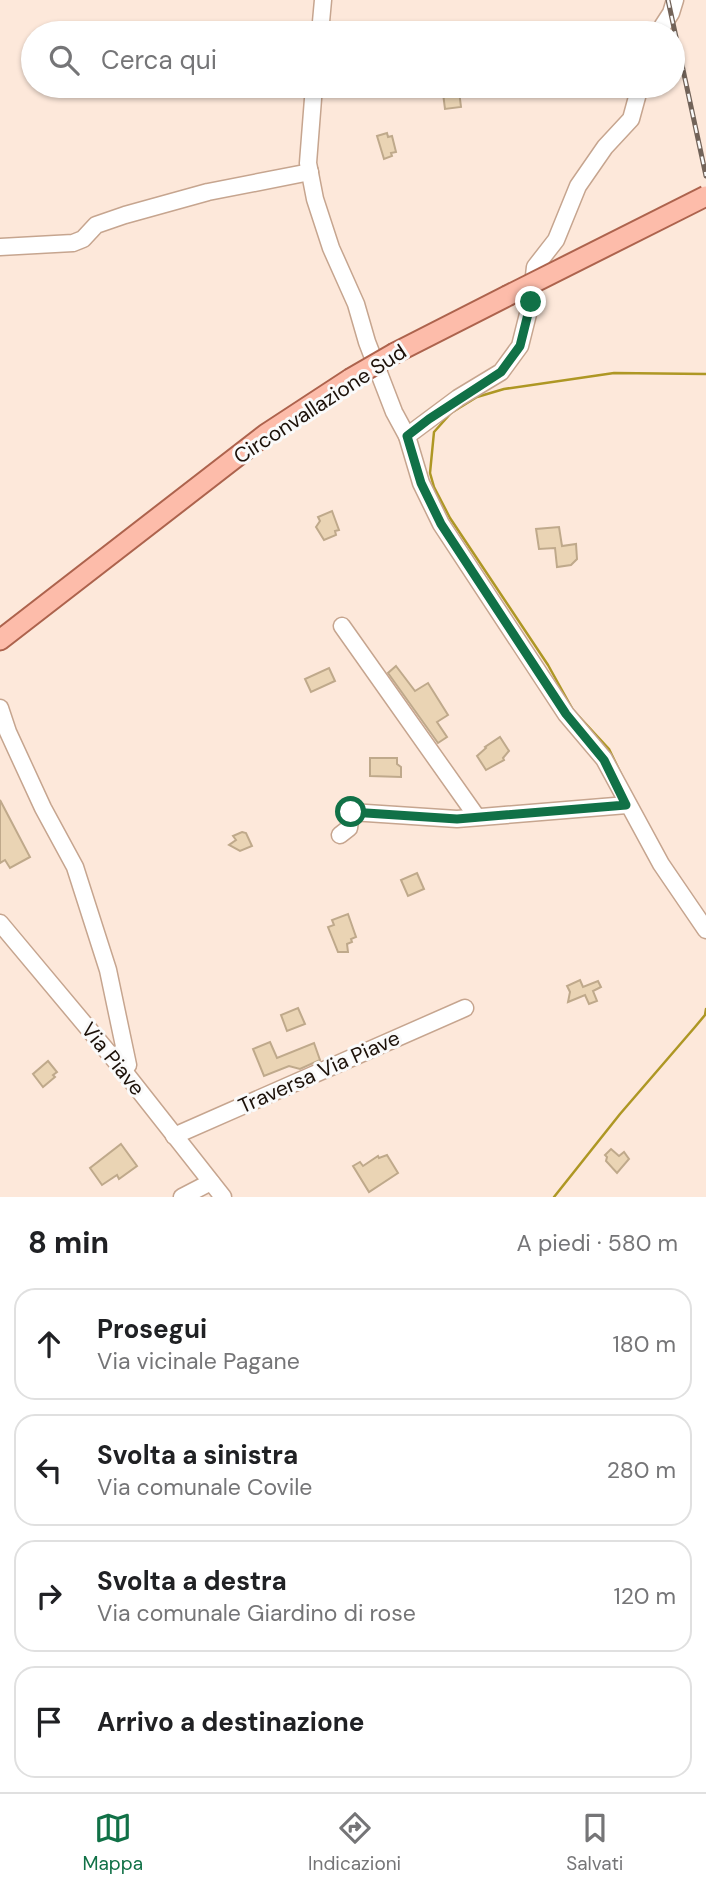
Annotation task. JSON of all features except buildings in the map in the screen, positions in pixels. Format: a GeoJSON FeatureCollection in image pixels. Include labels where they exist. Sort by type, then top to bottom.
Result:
{"type":"FeatureCollection","features":[{"type":"Feature","properties":{"kind":"main road","name":"Circonvallazione Sud"},"geometry":{"type":"LineString","coordinates":[[0,640],[266,434],[350,379],[394,353],[706,196]]}},
{"type":"Feature","properties":{"kind":"street"},"geometry":{"type":"LineString","coordinates":[[321,21],[323,0]]}},
{"type":"Feature","properties":{"kind":"street"},"geometry":{"type":"LineString","coordinates":[[666,21],[675,0]]}},
{"type":"Feature","properties":{"kind":"street"},"geometry":{"type":"LineString","coordinates":[[313,98],[308,163],[315,199],[331,248],[356,304],[366,342],[394,412],[407,436],[421,483],[441,524],[566,714],[604,760],[626,805],[661,864],[706,930]]}},
{"type":"Feature","properties":{"kind":"street"},"geometry":{"type":"LineString","coordinates":[[407,436],[501,372],[520,346],[531,302],[535,267],[556,240],[578,186],[605,147],[631,119],[637,98]]}},
{"type":"Feature","properties":{"kind":"street"},"geometry":{"type":"LineString","coordinates":[[0,247],[73,243],[83,239],[96,225],[125,215],[208,192],[310,172]]}},
{"type":"Feature","properties":{"kind":"street"},"geometry":{"type":"LineString","coordinates":[[342,626],[477,817]]}},
{"type":"Feature","properties":{"kind":"street"},"geometry":{"type":"LineString","coordinates":[[0,708],[8,732],[43,807],[75,867],[108,970],[128,1065],[122,1070]]}},
{"type":"Feature","properties":{"kind":"street"},"geometry":{"type":"LineString","coordinates":[[340,835],[349,828],[351,812],[457,819],[626,805]]}},
{"type":"Feature","properties":{"kind":"street","name":"Via Piave"},"geometry":{"type":"LineString","coordinates":[[0,923],[223,1197]]}},
{"type":"Feature","properties":{"kind":"street","name":"Traversa Via Piave"},"geometry":{"type":"LineString","coordinates":[[174,1136],[465,1008]]}},
{"type":"Feature","properties":{"kind":"street"},"geometry":{"type":"LineString","coordinates":[[182,1197],[211,1182]]}},
{"type":"Feature","properties":{"kind":"waterway"},"geometry":{"type":"LineString","coordinates":[[622,776],[609,749],[573,710],[548,665],[450,518],[430,473],[434,432],[451,413],[477,397],[504,389],[614,373],[706,374]]}},
{"type":"Feature","properties":{"kind":"waterway"},"geometry":{"type":"LineString","coordinates":[[554,1197],[620,1114],[705,1015],[706,1009]]}},
{"type":"Feature","properties":{"kind":"railway"},"geometry":{"type":"LineString","coordinates":[[668,0],[673,21]]}},
{"type":"Feature","properties":{"kind":"railway"},"geometry":{"type":"LineString","coordinates":[[685,79],[706,176]]}},
{"type":"Feature","properties":{"kind":"route"},"geometry":{"type":"LineString","coordinates":[[351,812],[457,819],[626,805],[604,760],[566,714],[441,524],[421,483],[407,436],[458,398],[501,372],[520,346],[531,302]]}}]}
